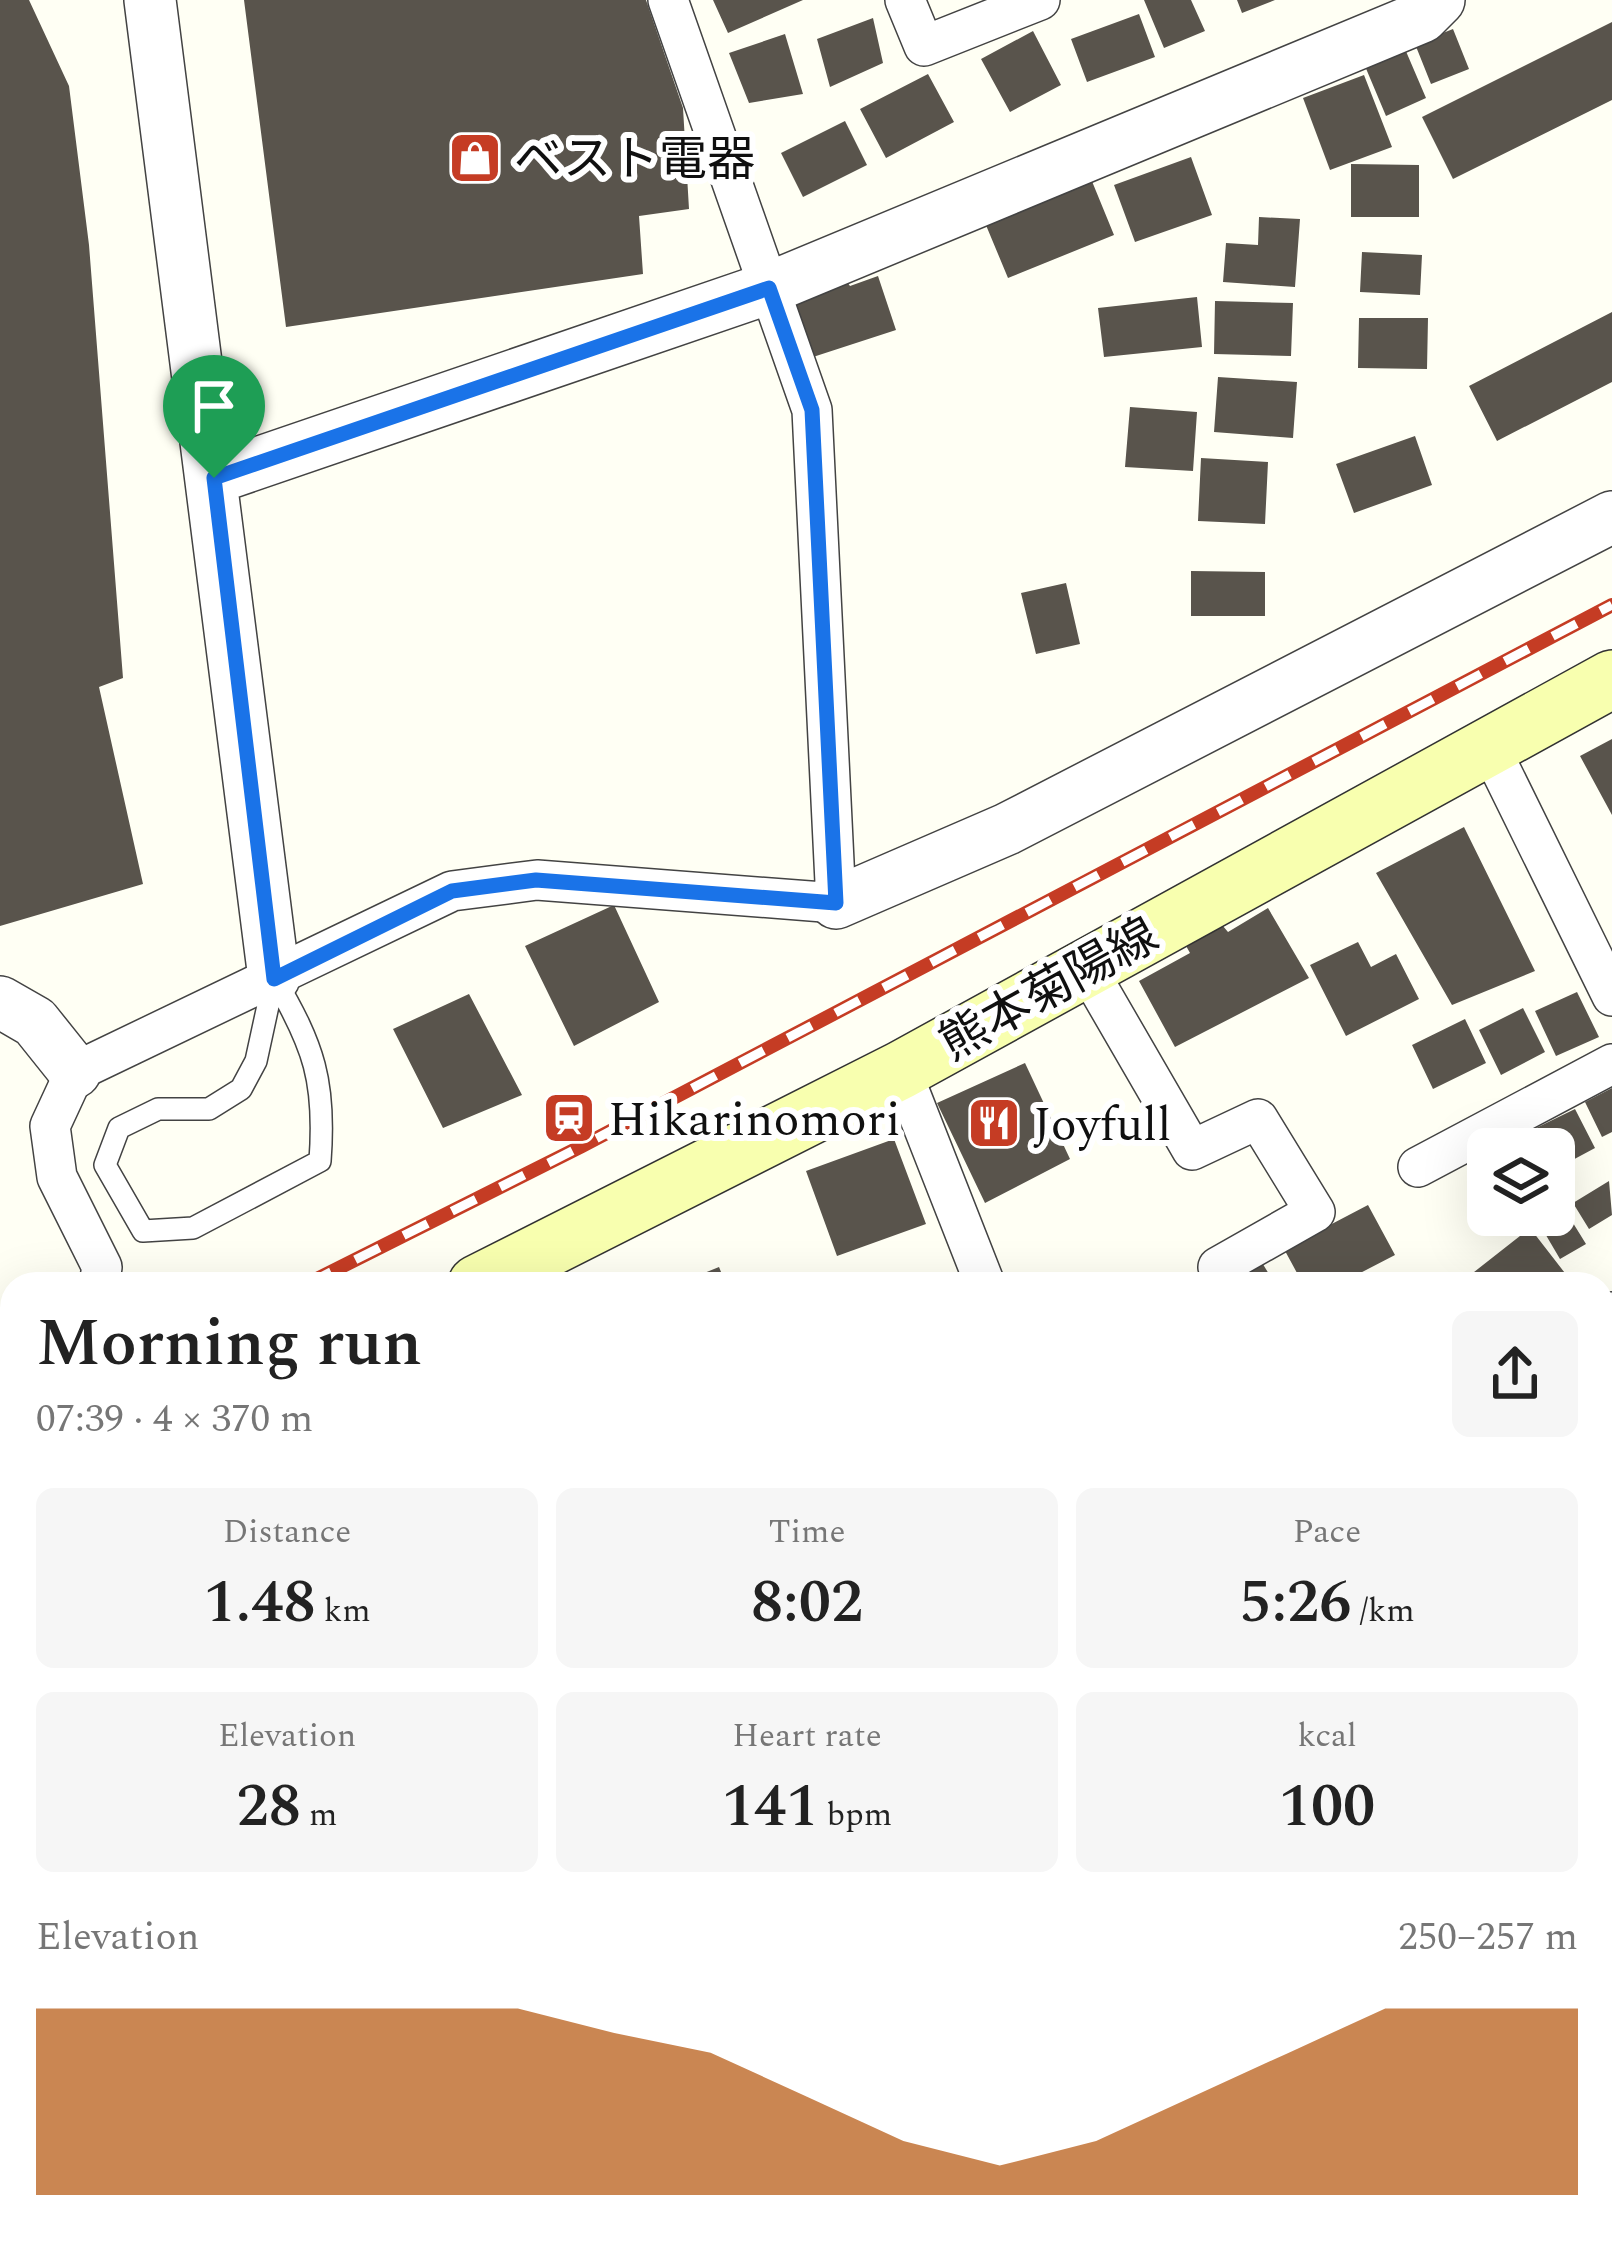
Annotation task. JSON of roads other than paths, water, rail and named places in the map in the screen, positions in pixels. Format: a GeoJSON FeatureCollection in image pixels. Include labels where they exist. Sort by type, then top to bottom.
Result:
{"type":"FeatureCollection","features":[{"type":"Feature","properties":{"kind":"main road","name":"熊本菊陽線"},"geometry":{"type":"LineString","coordinates":[[501,1272],[901,1070],[1612,679]]}},
{"type":"Feature","properties":{"kind":"street"},"geometry":{"type":"LineString","coordinates":[[150,0],[274,979]]}},
{"type":"Feature","properties":{"kind":"street"},"geometry":{"type":"LineString","coordinates":[[668,0],[812,410],[836,903]]}},
{"type":"Feature","properties":{"kind":"street"},"geometry":{"type":"LineString","coordinates":[[905,0],[924,46],[1040,0]]}},
{"type":"Feature","properties":{"kind":"street"},"geometry":{"type":"LineString","coordinates":[[214,478],[769,288],[1422,17],[1439,0]]}},
{"type":"Feature","properties":{"kind":"street"},"geometry":{"type":"LineString","coordinates":[[101,1272],[57,1177],[50,1126],[75,1072],[452,891],[536,880],[836,903],[1007,829],[1612,517]]}},
{"type":"Feature","properties":{"kind":"street"},"geometry":{"type":"LineString","coordinates":[[1488,745],[1612,996]]}},
{"type":"Feature","properties":{"kind":"street"},"geometry":{"type":"LineString","coordinates":[[1086,967],[1192,1150],[1258,1119],[1315,1212],[1218,1268]]}},
{"type":"Feature","properties":{"kind":"street"},"geometry":{"type":"LineString","coordinates":[[0,1002],[34,1022],[75,1072]]}},
{"type":"Feature","properties":{"kind":"street"},"geometry":{"type":"LineString","coordinates":[[1418,1166],[1612,1064]]}},
{"type":"Feature","properties":{"kind":"street"},"geometry":{"type":"LineString","coordinates":[[901,1070],[980,1272]]}},
{"type":"Feature","properties":{"kind":"lane"},"geometry":{"type":"LineString","coordinates":[[274,979],[310,1038],[324,1101],[320,1161],[193,1228],[143,1231],[105,1165],[119,1127],[158,1109],[209,1109],[242,1089],[256,1061],[274,979]]}},
{"type":"Feature","properties":{"kind":"railway"},"geometry":{"type":"LineString","coordinates":[[331,1272],[582,1146],[1612,605]]}},
{"type":"Feature","properties":{"kind":"place","name":"ベスト電器"},"geometry":{"type":"Point","coordinates":[475,158]}},
{"type":"Feature","properties":{"kind":"place","name":"Hikarinomori"},"geometry":{"type":"Point","coordinates":[569,1118]}},
{"type":"Feature","properties":{"kind":"place","name":"Joyfull"},"geometry":{"type":"Point","coordinates":[994,1123]}}]}
